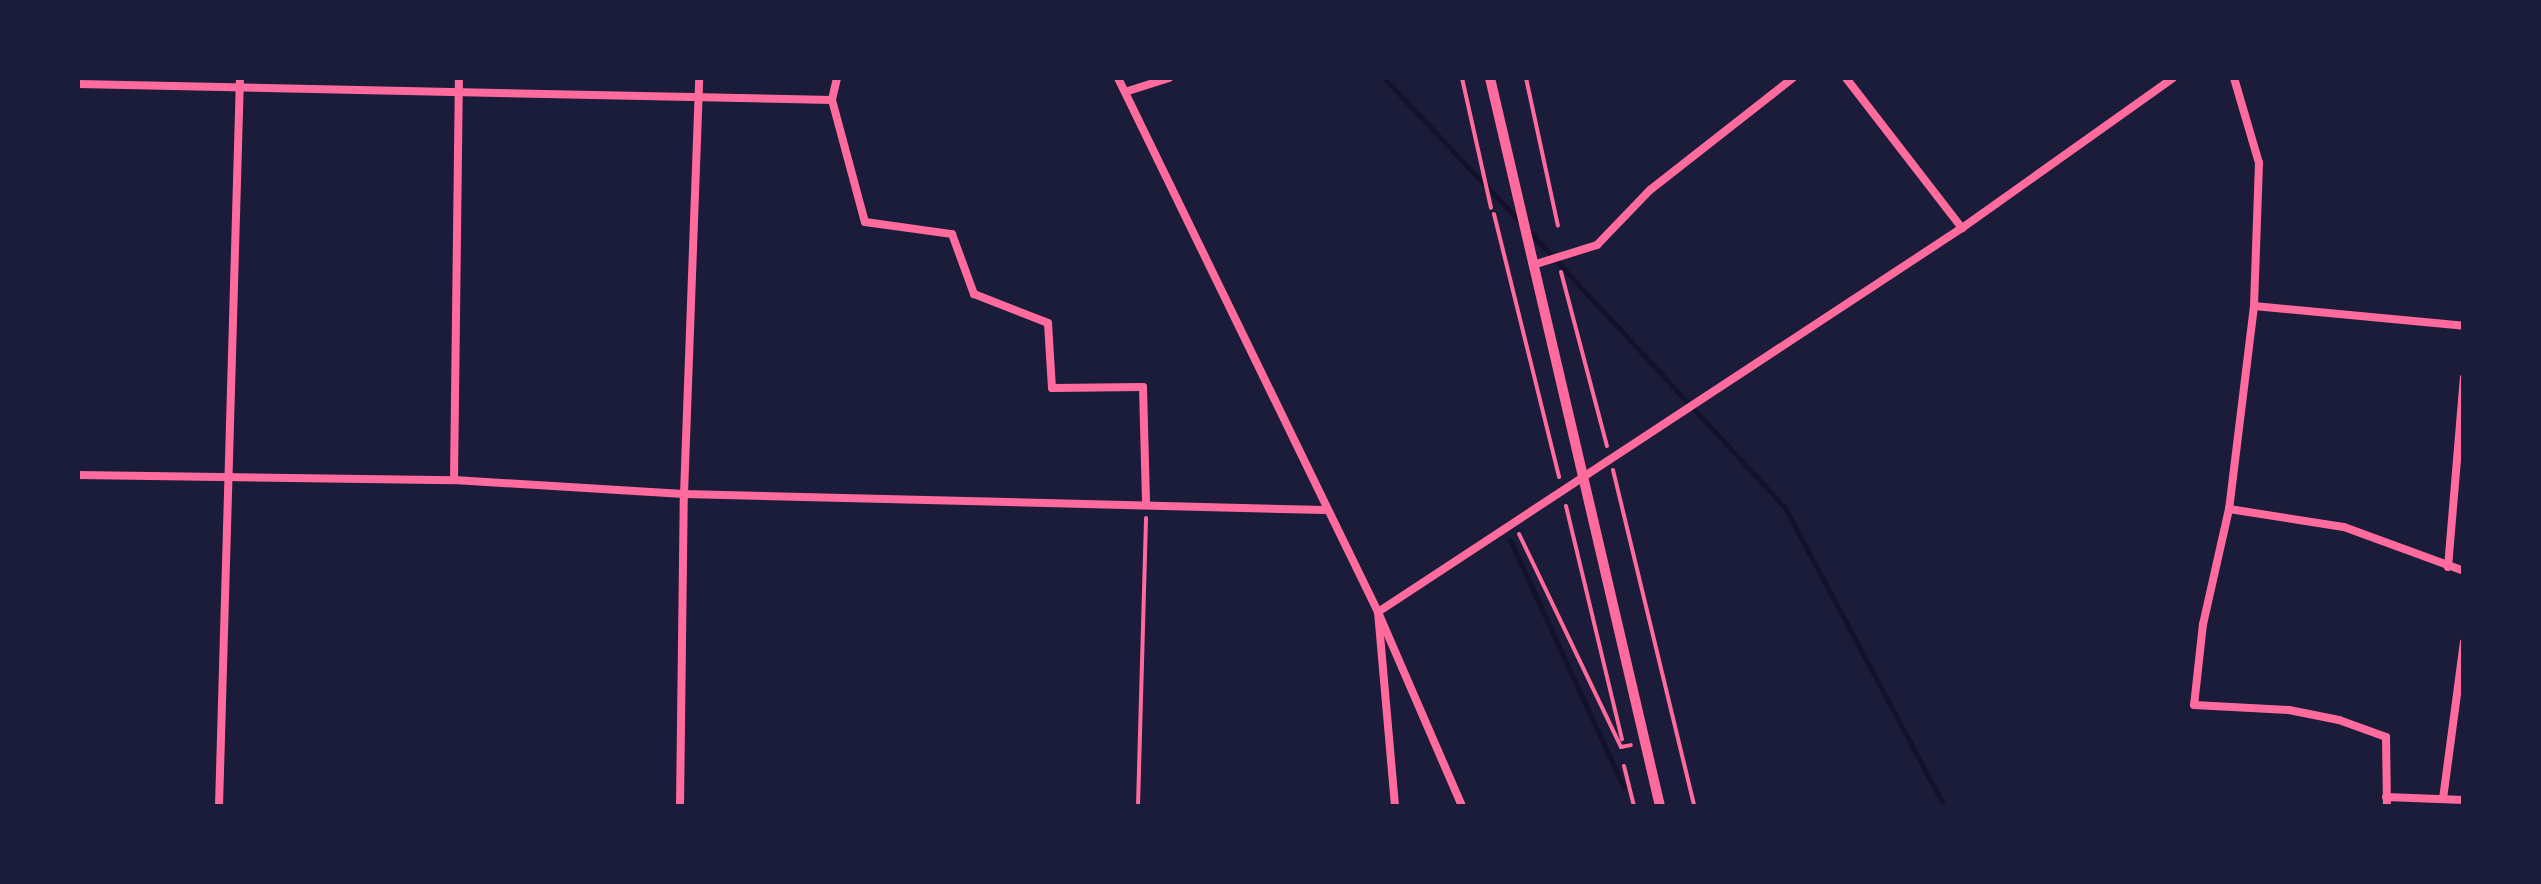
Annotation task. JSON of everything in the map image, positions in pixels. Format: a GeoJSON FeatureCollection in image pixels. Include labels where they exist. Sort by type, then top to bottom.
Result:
{"type":"FeatureCollection","features":[{"type":"Feature","properties":{"kind":"street"},"geometry":{"type":"LineString","coordinates":[[220,806],[240,78]]}},
{"type":"Feature","properties":{"kind":"street"},"geometry":{"type":"LineString","coordinates":[[454,480],[459,78]]}},
{"type":"Feature","properties":{"kind":"street"},"geometry":{"type":"LineString","coordinates":[[680,806],[684,494],[699,78]]}},
{"type":"Feature","properties":{"kind":"street"},"geometry":{"type":"LineString","coordinates":[[837,78],[832,100],[864,222],[952,234],[974,294],[1048,323],[1052,388],[1143,387],[1146,504]]}},
{"type":"Feature","properties":{"kind":"street"},"geometry":{"type":"LineString","coordinates":[[1118,78],[1128,91],[1325,510],[1378,612],[1462,806]]}},
{"type":"Feature","properties":{"kind":"street"},"geometry":{"type":"LineString","coordinates":[[1128,91],[1170,78]]}},
{"type":"Feature","properties":{"kind":"street"},"geometry":{"type":"LineString","coordinates":[[1490,78],[1660,806]]}},
{"type":"Feature","properties":{"kind":"street"},"geometry":{"type":"LineString","coordinates":[[1533,264],[1597,245],[1650,190],[1793,78]]}},
{"type":"Feature","properties":{"kind":"street"},"geometry":{"type":"LineString","coordinates":[[1846,78],[1962,228]]}},
{"type":"Feature","properties":{"kind":"street"},"geometry":{"type":"LineString","coordinates":[[1378,612],[1962,228],[2174,78]]}},
{"type":"Feature","properties":{"kind":"street"},"geometry":{"type":"LineString","coordinates":[[2234,78],[2260,163],[2254,306],[2229,509],[2203,624],[2194,705],[2289,710],[2340,720],[2386,737],[2387,802],[2464,800]]}},
{"type":"Feature","properties":{"kind":"street"},"geometry":{"type":"LineString","coordinates":[[78,84],[832,100]]}},
{"type":"Feature","properties":{"kind":"street"},"geometry":{"type":"LineString","coordinates":[[2254,306],[2464,326]]}},
{"type":"Feature","properties":{"kind":"street"},"geometry":{"type":"LineString","coordinates":[[2448,567],[2464,378]]}},
{"type":"Feature","properties":{"kind":"street"},"geometry":{"type":"LineString","coordinates":[[78,475],[226,480],[454,480],[684,494],[1325,510]]}},
{"type":"Feature","properties":{"kind":"street"},"geometry":{"type":"LineString","coordinates":[[2229,509],[2344,526],[2464,571]]}},
{"type":"Feature","properties":{"kind":"street"},"geometry":{"type":"LineString","coordinates":[[1378,612],[1395,806]]}},
{"type":"Feature","properties":{"kind":"street"},"geometry":{"type":"LineString","coordinates":[[2443,800],[2464,642]]}},
{"type":"Feature","properties":{"kind":"path"},"geometry":{"type":"LineString","coordinates":[[1462,78],[1622,738]]}},
{"type":"Feature","properties":{"kind":"path"},"geometry":{"type":"LineString","coordinates":[[1526,78],[1558,226]]}},
{"type":"Feature","properties":{"kind":"path"},"geometry":{"type":"LineString","coordinates":[[1561,272],[1694,806]]}},
{"type":"Feature","properties":{"kind":"path"},"geometry":{"type":"LineString","coordinates":[[1138,806],[1146,504]]}},
{"type":"Feature","properties":{"kind":"path"},"geometry":{"type":"LineString","coordinates":[[1513,521],[1621,746],[1644,742]]}},
{"type":"Feature","properties":{"kind":"path"},"geometry":{"type":"LineString","coordinates":[[1624,766],[1634,806]]}},
{"type":"Feature","properties":{"kind":"waterway"},"geometry":{"type":"LineString","coordinates":[[1384,78],[1520,222]]}},
{"type":"Feature","properties":{"kind":"waterway"},"geometry":{"type":"LineString","coordinates":[[1528,230],[1784,506],[1944,806]]}},
{"type":"Feature","properties":{"kind":"waterway"},"geometry":{"type":"LineString","coordinates":[[1510,540],[1623,786]]}}]}
